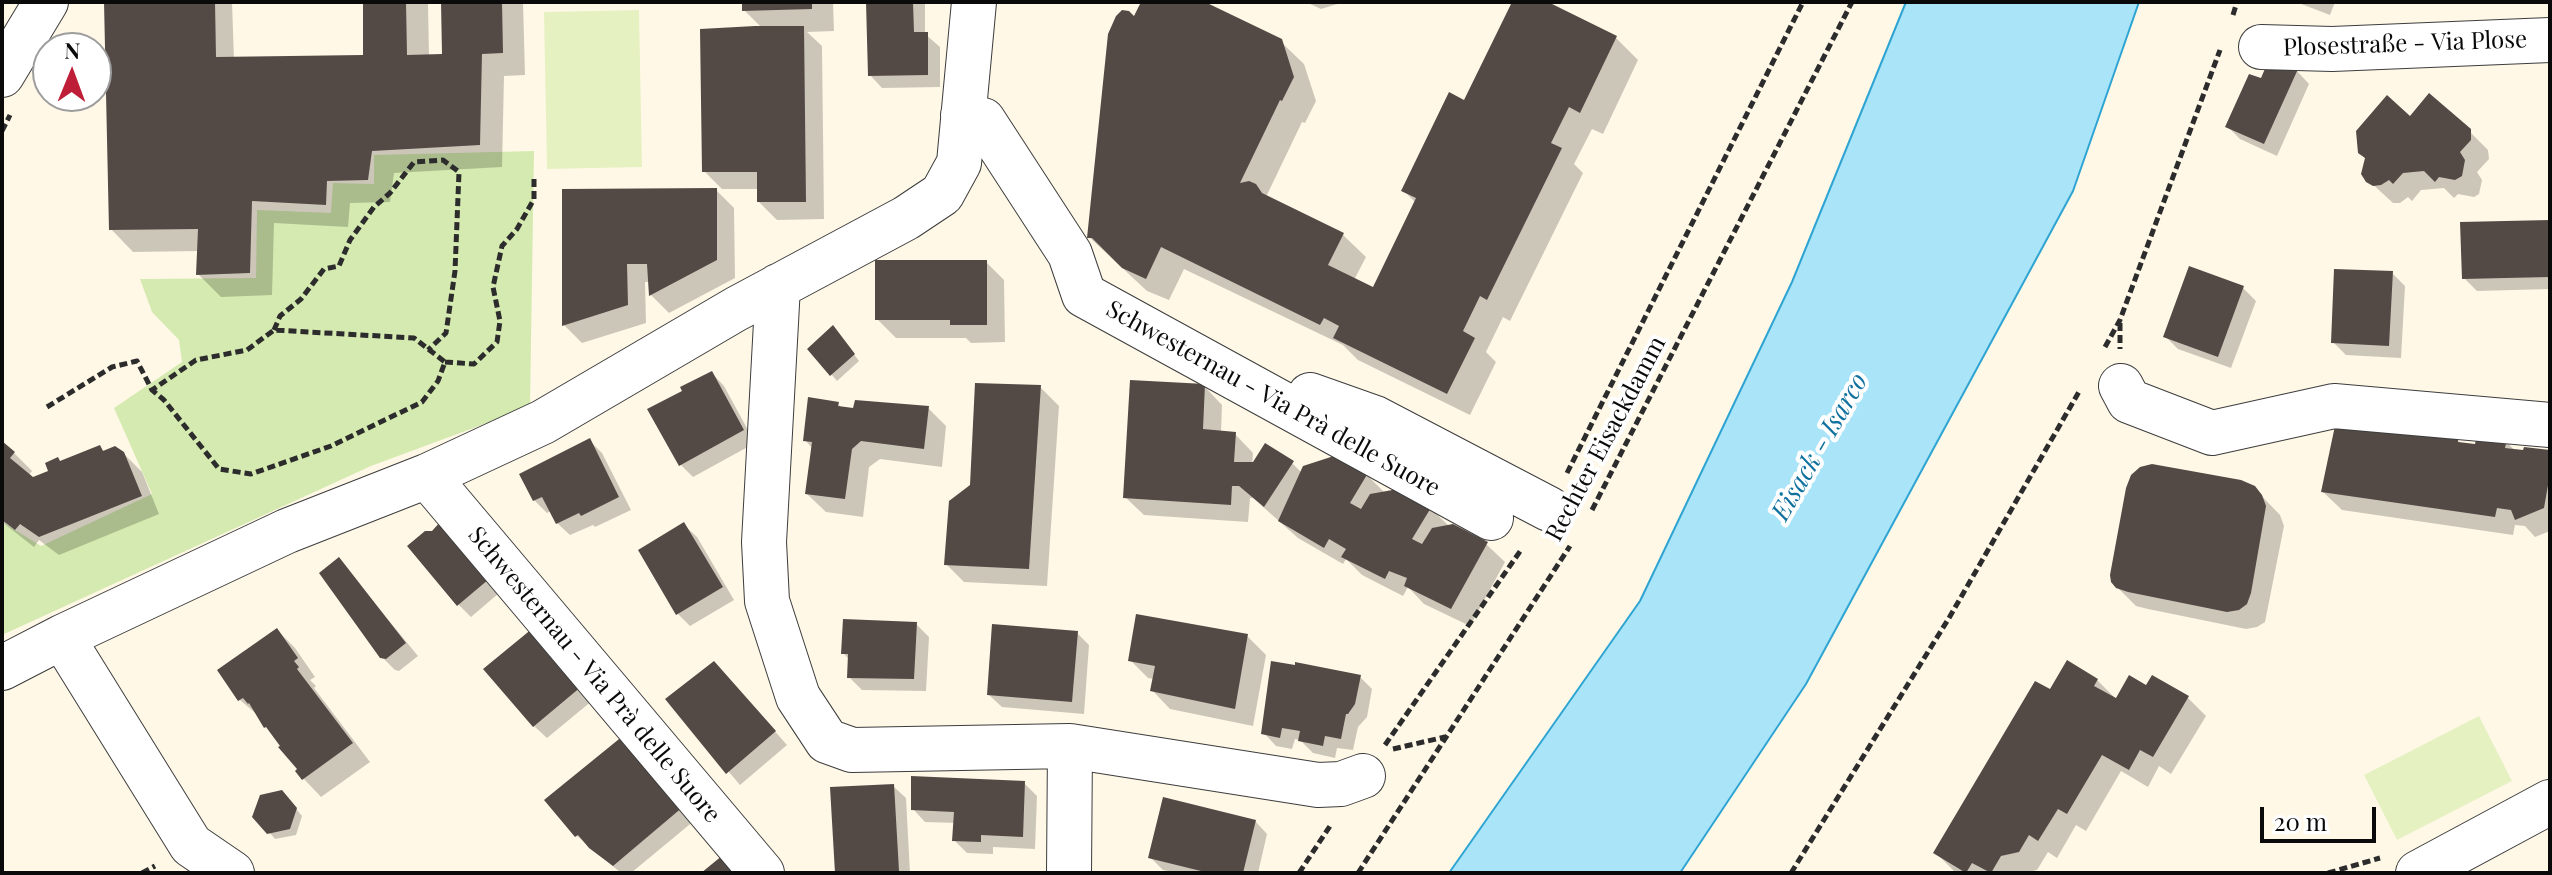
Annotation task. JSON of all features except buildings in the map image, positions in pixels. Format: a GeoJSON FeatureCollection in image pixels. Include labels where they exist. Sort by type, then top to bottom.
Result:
{"type":"FeatureCollection","features":[{"type":"Feature","properties":{"kind":"street"},"geometry":{"type":"LineString","coordinates":[[2,75],[46,2]]}},
{"type":"Feature","properties":{"kind":"street"},"geometry":{"type":"LineString","coordinates":[[2,668],[287,531],[427,476],[543,422],[778,286],[906,218],[942,194],[959,163],[974,2]]}},
{"type":"Feature","properties":{"kind":"street","name":"Plosestraße - Via Plose"},"geometry":{"type":"LineString","coordinates":[[2238,36],[2332,49],[2550,40]]}},
{"type":"Feature","properties":{"kind":"street","name":"Schwesternau - Via Prà delle Suore"},"geometry":{"type":"LineString","coordinates":[[963,115],[983,120],[1070,254],[1084,295],[1491,518]]}},
{"type":"Feature","properties":{"kind":"street"},"geometry":{"type":"LineString","coordinates":[[1070,254],[1118,295],[1285,386],[1375,418],[1572,520]]}},
{"type":"Feature","properties":{"kind":"street"},"geometry":{"type":"LineString","coordinates":[[778,286],[764,542],[767,601],[798,697],[827,741],[852,750],[1070,746],[1318,785],[1341,784],[1371,764]]}},
{"type":"Feature","properties":{"kind":"street"},"geometry":{"type":"LineString","coordinates":[[2102,373],[2129,401],[2212,433],[2334,406],[2550,425]]}},
{"type":"Feature","properties":{"kind":"street","name":"Schwesternau - Via Prà delle Suore"},"geometry":{"type":"LineString","coordinates":[[427,476],[762,873]]}},
{"type":"Feature","properties":{"kind":"street"},"geometry":{"type":"LineString","coordinates":[[62,637],[191,845],[232,873]]}},
{"type":"Feature","properties":{"kind":"street"},"geometry":{"type":"LineString","coordinates":[[1069,873],[1070,746]]}},
{"type":"Feature","properties":{"kind":"street"},"geometry":{"type":"LineString","coordinates":[[2428,871],[2550,802]]}},
{"type":"Feature","properties":{"kind":"path"},"geometry":{"type":"LineString","coordinates":[[1299,873],[1371,764],[1572,520],[1803,2]]}},
{"type":"Feature","properties":{"kind":"path","name":"Rechter Eisackdamm"},"geometry":{"type":"LineString","coordinates":[[1358,873],[1445,737],[1572,520],[1852,2]]}},
{"type":"Feature","properties":{"kind":"path"},"geometry":{"type":"LineString","coordinates":[[1791,873],[2102,373],[2120,320],[2238,36],[2237,2]]}},
{"type":"Feature","properties":{"kind":"path"},"geometry":{"type":"LineString","coordinates":[[152,390],[196,360],[247,350],[274,330],[280,316],[301,299],[324,269],[339,266],[350,240],[414,162],[443,160],[459,172],[455,271],[446,333],[428,350]]}},
{"type":"Feature","properties":{"kind":"path"},"geometry":{"type":"LineString","coordinates":[[274,330],[414,338],[445,362],[474,364],[497,342],[500,321],[493,287],[502,246],[517,229],[534,199],[534,177]]}},
{"type":"Feature","properties":{"kind":"path"},"geometry":{"type":"LineString","coordinates":[[47,407],[112,367],[137,361],[152,390],[164,400],[219,469],[251,474],[331,446],[422,402],[438,381],[445,362]]}},
{"type":"Feature","properties":{"kind":"path"},"geometry":{"type":"LineString","coordinates":[[1371,764],[1445,737]]}},
{"type":"Feature","properties":{"kind":"green space"},"geometry":{"type":"Polygon","coordinates":[[[639,10],[642,167],[547,169],[544,12],[639,10]]]}},
{"type":"Feature","properties":{"kind":"green space"},"geometry":{"type":"Polygon","coordinates":[[[534,151],[530,407],[371,466],[2,635],[2,522],[41,546],[152,494],[114,408],[182,362],[179,340],[152,312],[140,279],[256,278],[257,210],[331,213],[333,183],[374,184],[374,155],[534,151]]]}},
{"type":"Feature","properties":{"kind":"green space"},"geometry":{"type":"Polygon","coordinates":[[[2479,716],[2512,781],[2397,840],[2364,775],[2479,716]]]}},
{"type":"Feature","properties":{"kind":"water","name":"Eisack - Isarco"},"geometry":{"type":"Polygon","coordinates":[[[1906,2],[2139,2],[2073,191],[1806,684],[1680,873],[1449,873],[1640,601],[1792,282],[1906,2]]]}}]}
